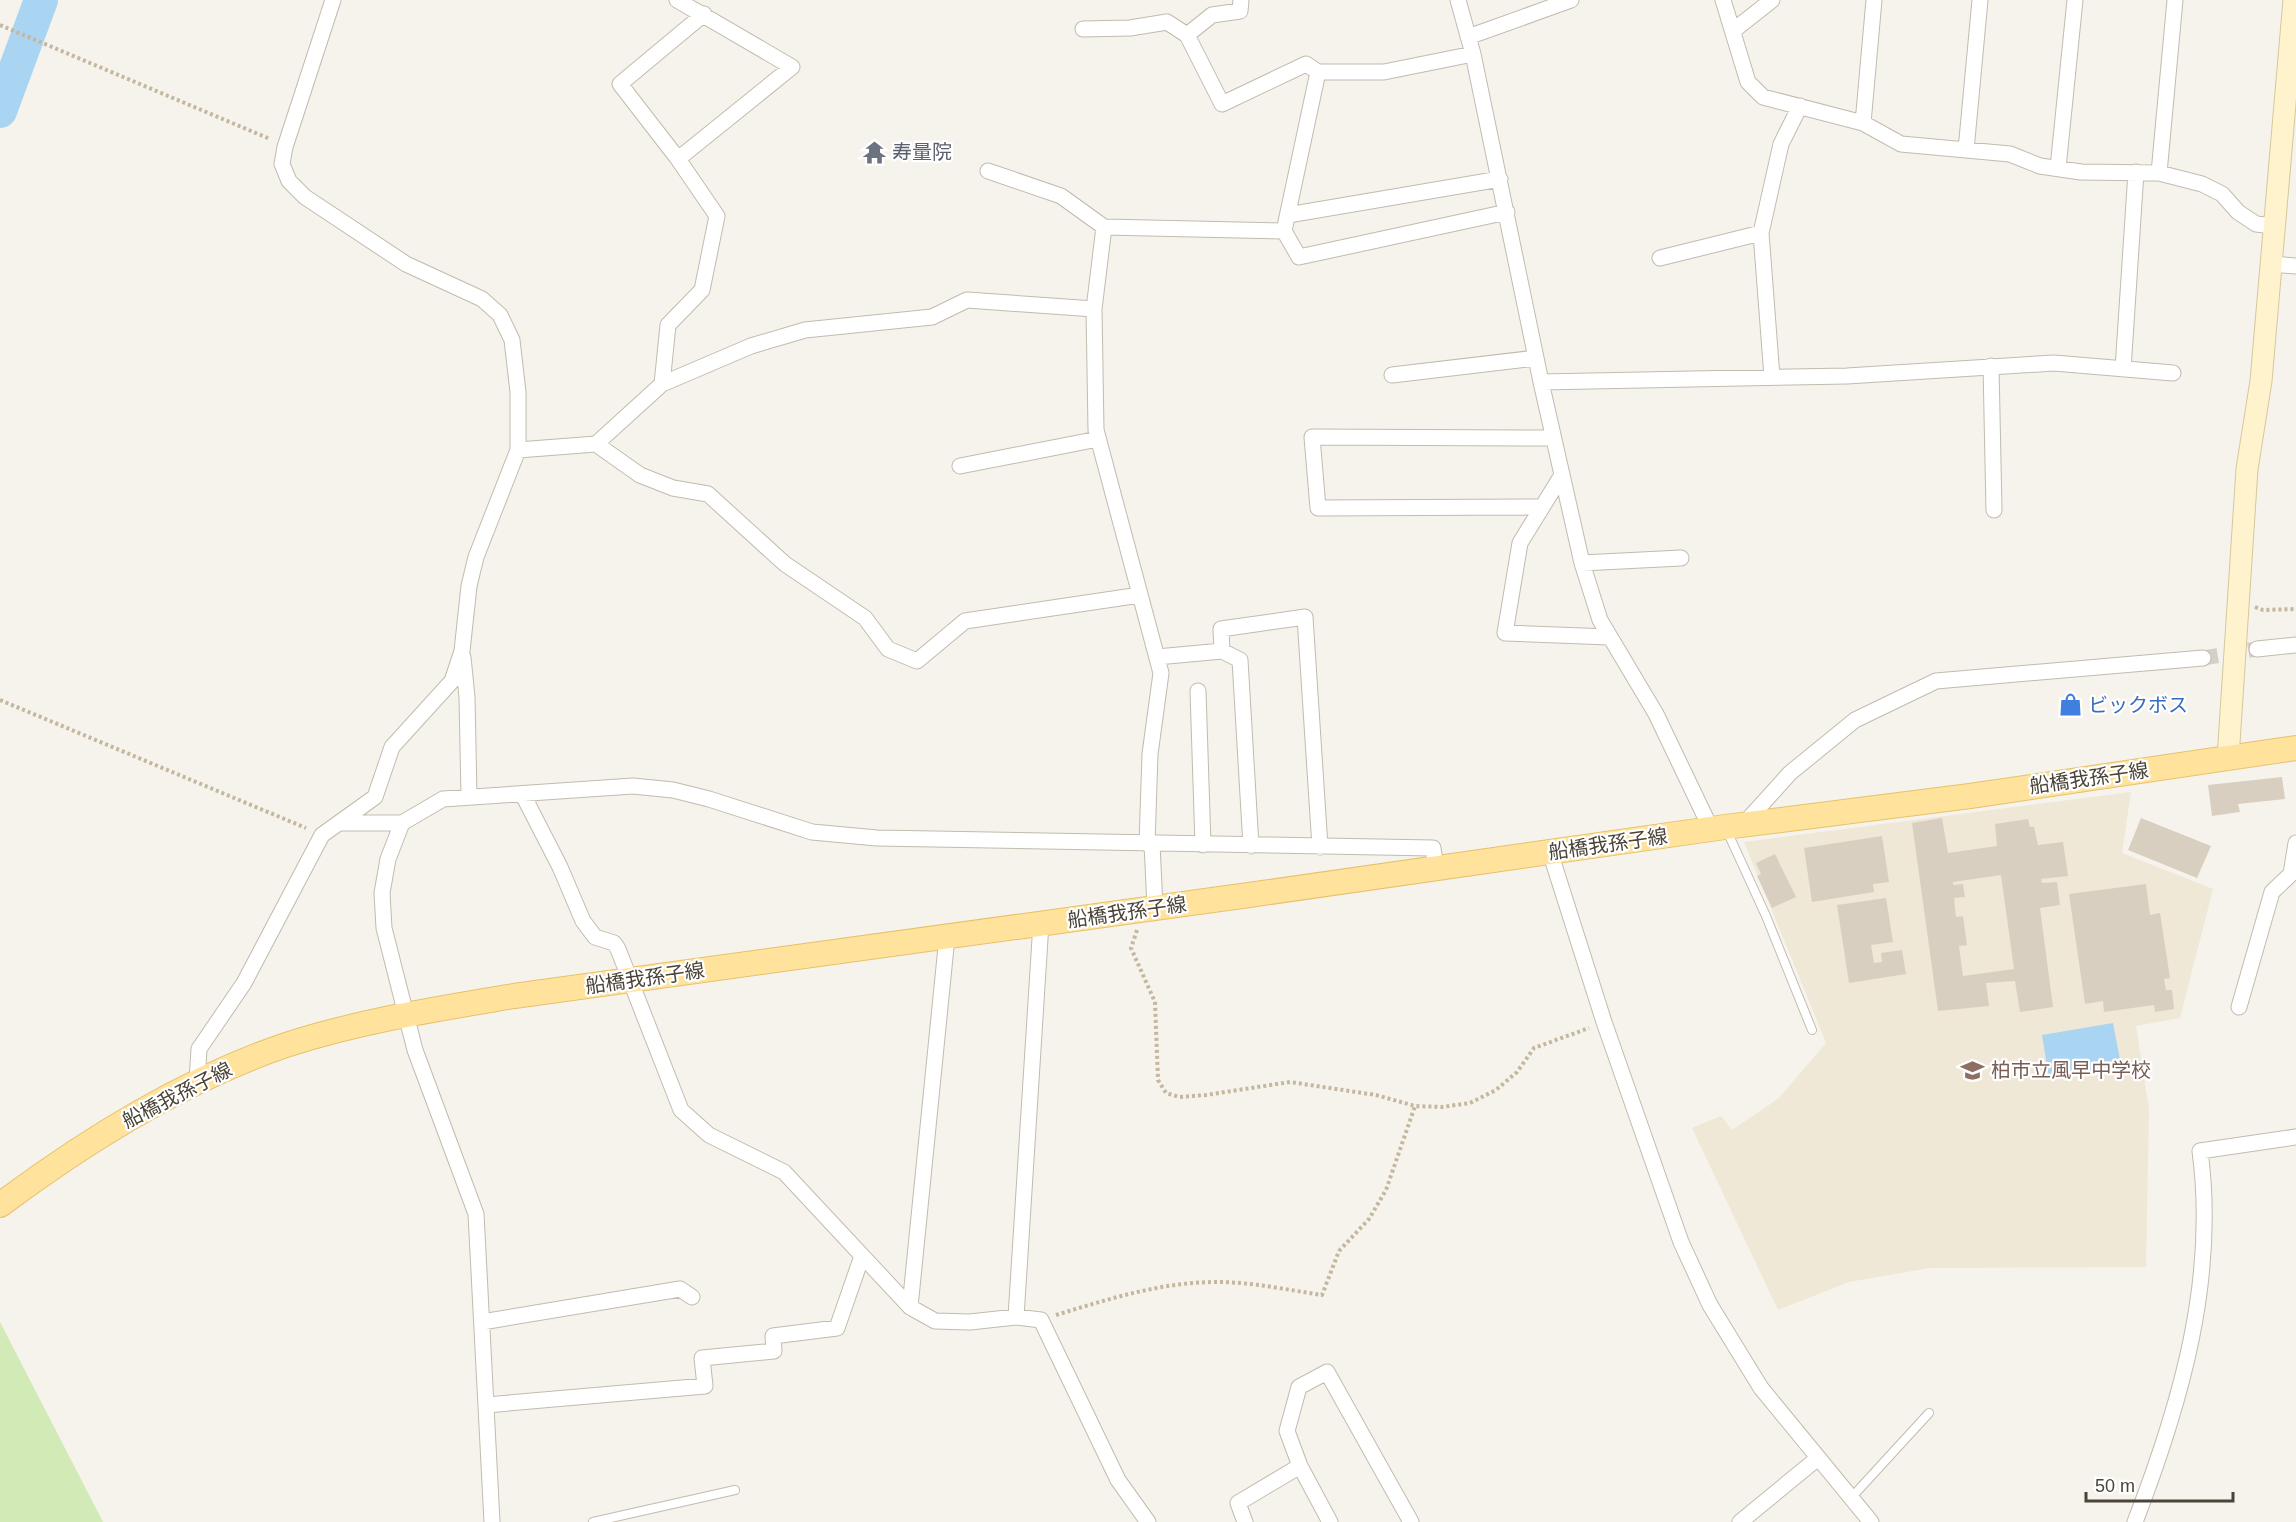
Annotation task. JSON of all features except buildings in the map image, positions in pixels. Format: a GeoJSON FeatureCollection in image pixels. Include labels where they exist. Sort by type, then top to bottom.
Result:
{"type":"FeatureCollection","features":[{"type":"Feature","properties":{"kind":"main road","name":"船橋我孫子線"},"geometry":{"type":"LineString","coordinates":[[0,1205],[122,1122],[197,1081],[286,1045],[404,1015],[630,980],[2296,748]]}},
{"type":"Feature","properties":{"kind":"street"},"geometry":{"type":"LineString","coordinates":[[197,1081],[199,1049],[244,983],[322,835],[342,823],[375,797],[392,747],[452,681],[462,651],[469,586],[476,557],[518,450],[518,392],[512,339],[500,315],[482,299],[406,264],[305,197],[289,181],[282,164],[285,147],[333,0]]}},
{"type":"Feature","properties":{"kind":"street"},"geometry":{"type":"LineString","coordinates":[[677,0],[792,67],[678,159]]}},
{"type":"Feature","properties":{"kind":"street"},"geometry":{"type":"LineString","coordinates":[[1187,35],[1212,15],[1240,10],[1242,0]]}},
{"type":"Feature","properties":{"kind":"street"},"geometry":{"type":"LineString","coordinates":[[1458,0],[1473,54],[1500,179],[1540,382],[1582,563],[1600,620],[1726,827],[1855,720],[1936,681],[2203,658]]}},
{"type":"Feature","properties":{"kind":"street"},"geometry":{"type":"LineString","coordinates":[[1468,37],[1571,0]]}},
{"type":"Feature","properties":{"kind":"street"},"geometry":{"type":"LineString","coordinates":[[1723,0],[1748,82],[1763,97],[1863,123],[1901,144],[2010,154],[2040,166],[2081,172],[2159,173],[2202,184],[2222,194],[2238,212],[2256,224],[2274,226]]}},
{"type":"Feature","properties":{"kind":"street"},"geometry":{"type":"LineString","coordinates":[[1734,30],[1772,0]]}},
{"type":"Feature","properties":{"kind":"street"},"geometry":{"type":"LineString","coordinates":[[1863,123],[1874,0]]}},
{"type":"Feature","properties":{"kind":"street"},"geometry":{"type":"LineString","coordinates":[[1966,150],[1980,0]]}},
{"type":"Feature","properties":{"kind":"street"},"geometry":{"type":"LineString","coordinates":[[2058,168],[2075,0]]}},
{"type":"Feature","properties":{"kind":"street"},"geometry":{"type":"LineString","coordinates":[[2159,173],[2175,0]]}},
{"type":"Feature","properties":{"kind":"street"},"geometry":{"type":"LineString","coordinates":[[2228,758],[2247,469],[2261,381],[2294,0]]}},
{"type":"Feature","properties":{"kind":"street"},"geometry":{"type":"LineString","coordinates":[[662,384],[668,325],[702,290],[717,216],[678,159],[620,84],[704,14]]}},
{"type":"Feature","properties":{"kind":"street"},"geometry":{"type":"LineString","coordinates":[[1083,29],[1130,28],[1167,22],[1187,35],[1222,104],[1306,64],[1318,72],[1384,72],[1473,54]]}},
{"type":"Feature","properties":{"kind":"street"},"geometry":{"type":"LineString","coordinates":[[1318,72],[1284,231],[1299,257],[1507,212]]}},
{"type":"Feature","properties":{"kind":"street"},"geometry":{"type":"LineString","coordinates":[[1772,377],[1761,233],[1781,144],[1800,106]]}},
{"type":"Feature","properties":{"kind":"street"},"geometry":{"type":"LineString","coordinates":[[988,171],[1061,196],[1104,227],[1284,231]]}},
{"type":"Feature","properties":{"kind":"street"},"geometry":{"type":"LineString","coordinates":[[2123,369],[2136,172]]}},
{"type":"Feature","properties":{"kind":"street"},"geometry":{"type":"LineString","coordinates":[[1288,215],[1500,179]]}},
{"type":"Feature","properties":{"kind":"street"},"geometry":{"type":"LineString","coordinates":[[1104,227],[1094,309],[1093,382],[1098,439],[1161,673],[1150,753],[1149,908]]}},
{"type":"Feature","properties":{"kind":"street"},"geometry":{"type":"LineString","coordinates":[[1660,258],[1761,233]]}},
{"type":"Feature","properties":{"kind":"street"},"geometry":{"type":"LineString","coordinates":[[2271,264],[2296,266]]}},
{"type":"Feature","properties":{"kind":"street"},"geometry":{"type":"LineString","coordinates":[[518,450],[596,444],[662,384],[751,346],[805,330],[932,317],[967,300],[1094,309]]}},
{"type":"Feature","properties":{"kind":"street"},"geometry":{"type":"LineString","coordinates":[[1392,375],[1536,358]]}},
{"type":"Feature","properties":{"kind":"street"},"geometry":{"type":"LineString","coordinates":[[1540,382],[1847,376],[2054,363],[2173,373]]}},
{"type":"Feature","properties":{"kind":"street"},"geometry":{"type":"LineString","coordinates":[[1991,366],[1994,510]]}},
{"type":"Feature","properties":{"kind":"street"},"geometry":{"type":"LineString","coordinates":[[1542,507],[1318,507],[1312,437],[1553,438]]}},
{"type":"Feature","properties":{"kind":"street"},"geometry":{"type":"LineString","coordinates":[[960,466],[1098,439]]}},
{"type":"Feature","properties":{"kind":"street"},"geometry":{"type":"LineString","coordinates":[[596,444],[640,475],[673,488],[708,494],[785,564],[864,618],[888,649],[917,661],[965,621],[1140,595]]}},
{"type":"Feature","properties":{"kind":"street"},"geometry":{"type":"LineString","coordinates":[[1562,475],[1521,543],[1505,633],[1609,637]]}},
{"type":"Feature","properties":{"kind":"street"},"geometry":{"type":"LineString","coordinates":[[1582,563],[1681,558]]}},
{"type":"Feature","properties":{"kind":"street"},"geometry":{"type":"LineString","coordinates":[[1222,651],[1221,629],[1305,617],[1320,847]]}},
{"type":"Feature","properties":{"kind":"street"},"geometry":{"type":"LineString","coordinates":[[2257,649],[2296,645]]}},
{"type":"Feature","properties":{"kind":"street"},"geometry":{"type":"LineString","coordinates":[[462,651],[467,697],[469,797]]}},
{"type":"Feature","properties":{"kind":"street"},"geometry":{"type":"LineString","coordinates":[[1156,657],[1222,651],[1240,660],[1251,846]]}},
{"type":"Feature","properties":{"kind":"street"},"geometry":{"type":"LineString","coordinates":[[1198,691],[1203,845]]}},
{"type":"Feature","properties":{"kind":"street"},"geometry":{"type":"LineString","coordinates":[[342,823],[402,823],[443,799],[633,786],[673,790],[709,799],[812,832],[877,838],[1433,848],[1436,868]]}},
{"type":"Feature","properties":{"kind":"street"},"geometry":{"type":"LineString","coordinates":[[523,795],[583,921],[595,937],[614,943],[681,1110],[709,1135],[784,1172],[910,1306],[935,1321],[970,1322],[1016,1317],[1041,1320],[1118,1480],[1148,1522]]}},
{"type":"Feature","properties":{"kind":"street"},"geometry":{"type":"LineString","coordinates":[[402,823],[388,859],[382,893],[384,928],[404,1015],[433,1102],[476,1214],[492,1522]]}},
{"type":"Feature","properties":{"kind":"street"},"geometry":{"type":"LineString","coordinates":[[2239,1007],[2272,892],[2291,874],[2296,843]]}},
{"type":"Feature","properties":{"kind":"street"},"geometry":{"type":"LineString","coordinates":[[1550,852],[1604,1022],[1681,1242],[1710,1305],[1761,1388],[1871,1522]]}},
{"type":"Feature","properties":{"kind":"street"},"geometry":{"type":"LineString","coordinates":[[1016,1317],[1041,924]]}},
{"type":"Feature","properties":{"kind":"street"},"geometry":{"type":"LineString","coordinates":[[910,1306],[947,937]]}},
{"type":"Feature","properties":{"kind":"street"},"geometry":{"type":"LineString","coordinates":[[2135,1522],[2166,1442],[2190,1350],[2206,1240],[2206,1195],[2200,1151],[2296,1137]]}},
{"type":"Feature","properties":{"kind":"street"},"geometry":{"type":"LineString","coordinates":[[486,1405],[705,1386],[702,1358],[774,1351],[773,1336],[837,1328],[862,1256]]}},
{"type":"Feature","properties":{"kind":"street"},"geometry":{"type":"LineString","coordinates":[[482,1322],[680,1289],[692,1297]]}},
{"type":"Feature","properties":{"kind":"street"},"geometry":{"type":"LineString","coordinates":[[1330,1522],[1300,1466],[1287,1431],[1299,1387],[1327,1372],[1411,1522]]}},
{"type":"Feature","properties":{"kind":"street"},"geometry":{"type":"LineString","coordinates":[[1740,1522],[1818,1458]]}},
{"type":"Feature","properties":{"kind":"street"},"geometry":{"type":"LineString","coordinates":[[1245,1522],[1238,1503],[1300,1466]]}},
{"type":"Feature","properties":{"kind":"lane"},"geometry":{"type":"LineString","coordinates":[[1726,827],[1766,916],[1812,1030]]}},
{"type":"Feature","properties":{"kind":"lane"},"geometry":{"type":"LineString","coordinates":[[1851,1498],[1929,1413]]}},
{"type":"Feature","properties":{"kind":"lane"},"geometry":{"type":"LineString","coordinates":[[593,1522],[735,1490]]}},
{"type":"Feature","properties":{"kind":"path"},"geometry":{"type":"LineString","coordinates":[[0,25],[285,147]]}},
{"type":"Feature","properties":{"kind":"path"},"geometry":{"type":"LineString","coordinates":[[2264,610],[2296,609]]}},
{"type":"Feature","properties":{"kind":"path"},"geometry":{"type":"LineString","coordinates":[[0,700],[322,835]]}},
{"type":"Feature","properties":{"kind":"path"},"geometry":{"type":"LineString","coordinates":[[1149,908],[1131,948],[1155,1002],[1158,1080],[1166,1093],[1179,1097],[1290,1082],[1376,1095],[1415,1106],[1442,1107],[1470,1103],[1496,1090],[1517,1072],[1534,1047],[1604,1022]]}},
{"type":"Feature","properties":{"kind":"path"},"geometry":{"type":"LineString","coordinates":[[1041,1320],[1128,1293],[1194,1283],[1230,1283],[1322,1295],[1339,1251],[1369,1219],[1386,1190],[1415,1106]]}},
{"type":"Feature","properties":{"kind":"shaded area","name":"柏市立風早中学校"},"geometry":{"type":"Polygon","coordinates":[[[2131,792],[2122,853],[2213,889],[2180,1018],[2136,1026],[2149,1109],[2146,1267],[1930,1268],[1849,1282],[1778,1310],[1692,1128],[1721,1116],[1732,1130],[1779,1098],[1826,1043],[1744,842],[2131,792]]]}},
{"type":"Feature","properties":{"kind":"green space"},"geometry":{"type":"Polygon","coordinates":[[[0,1322],[103,1522],[0,1522],[0,1322]]]}},
{"type":"Feature","properties":{"kind":"water"},"geometry":{"type":"Polygon","coordinates":[[[2113,1023],[2121,1065],[2049,1078],[2042,1035],[2113,1023]]]}},
{"type":"Feature","properties":{"kind":"waterway"},"geometry":{"type":"LineString","coordinates":[[0,111],[41,0]]}},
{"type":"Feature","properties":{"kind":"tunnel"},"geometry":{"type":"LineString","coordinates":[[2203,658],[2257,649]]}},
{"type":"Feature","properties":{"kind":"place","name":"寿量院"},"geometry":{"type":"Point","coordinates":[874,152]}},
{"type":"Feature","properties":{"kind":"place","name":"ビックボス"},"geometry":{"type":"Point","coordinates":[2070,705]}},
{"type":"Feature","properties":{"kind":"place","name":"柏市立風早中学校"},"geometry":{"type":"Point","coordinates":[1973,1070]}}]}
